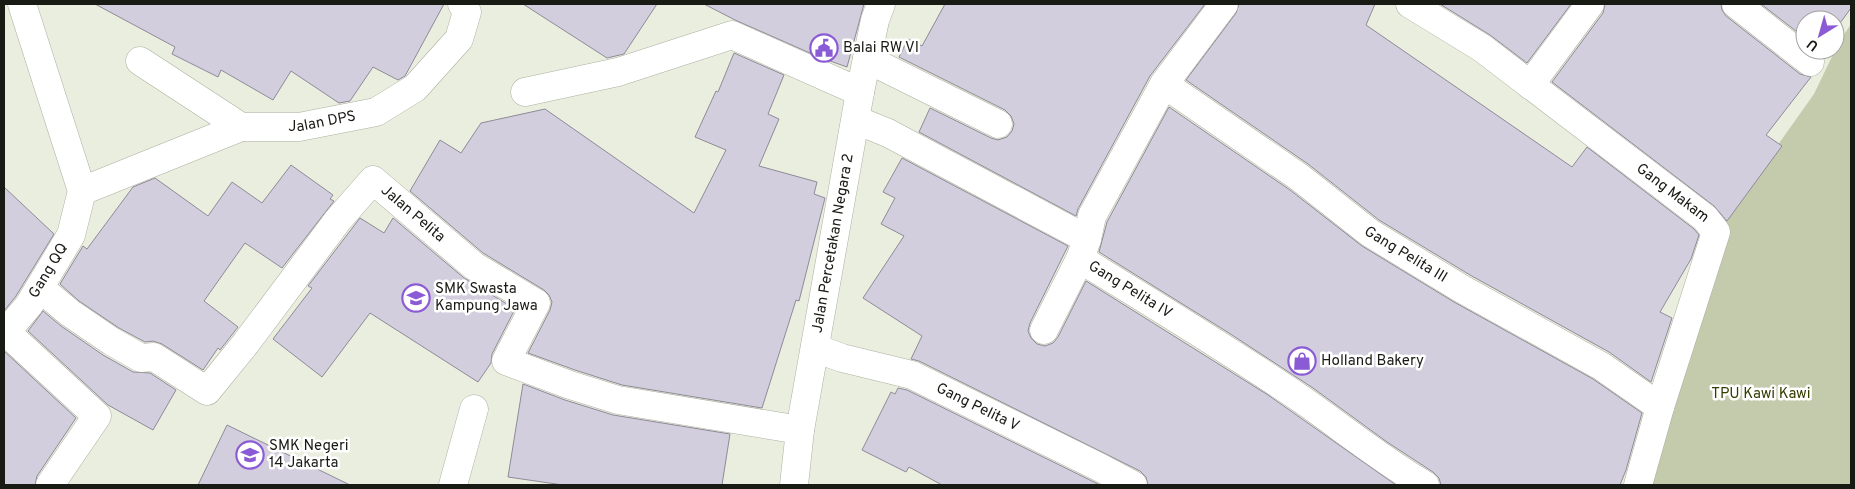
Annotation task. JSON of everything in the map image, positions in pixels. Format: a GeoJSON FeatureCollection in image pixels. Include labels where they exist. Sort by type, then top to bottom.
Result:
{"type":"FeatureCollection","features":[{"type":"Feature","properties":{"kind":"street"},"geometry":{"type":"LineString","coordinates":[[22,4],[82,191],[241,127]]}},
{"type":"Feature","properties":{"kind":"street","name":"Jalan DPS"},"geometry":{"type":"LineString","coordinates":[[241,127],[300,128],[376,112],[415,88],[459,39],[467,12],[462,4]]}},
{"type":"Feature","properties":{"kind":"street","name":"Jalan Percetakan Negara 2"},"geometry":{"type":"LineString","coordinates":[[794,485],[800,430],[860,92],[875,20],[881,4]]}},
{"type":"Feature","properties":{"kind":"street","name":"Gang Pelita IV"},"geometry":{"type":"LineString","coordinates":[[1224,4],[1164,84],[1092,216],[1083,249],[1306,402],[1399,470],[1425,485]]}},
{"type":"Feature","properties":{"kind":"street","name":"Gang Makam"},"geometry":{"type":"LineString","coordinates":[[1410,4],[1482,48],[1705,218],[1716,232],[1660,407],[1638,485]]}},
{"type":"Feature","properties":{"kind":"street"},"geometry":{"type":"LineString","coordinates":[[1530,85],[1590,4]]}},
{"type":"Feature","properties":{"kind":"street"},"geometry":{"type":"LineString","coordinates":[[1736,4],[1810,62]]}},
{"type":"Feature","properties":{"kind":"street"},"geometry":{"type":"LineString","coordinates":[[525,92],[618,72],[732,35],[860,92]]}},
{"type":"Feature","properties":{"kind":"street"},"geometry":{"type":"LineString","coordinates":[[867,59],[998,124]]}},
{"type":"Feature","properties":{"kind":"street"},"geometry":{"type":"LineString","coordinates":[[140,61],[241,127]]}},
{"type":"Feature","properties":{"kind":"street","name":"Gang Pelita III"},"geometry":{"type":"LineString","coordinates":[[1164,84],[1299,177],[1370,233],[1462,289],[1601,366],[1660,407]]}},
{"type":"Feature","properties":{"kind":"street"},"geometry":{"type":"LineString","coordinates":[[856,120],[888,133],[1083,249],[1044,330]]}},
{"type":"Feature","properties":{"kind":"street","name":"Jalan Pelita"},"geometry":{"type":"LineString","coordinates":[[40,288],[111,341],[140,358],[154,356],[207,391],[246,343],[338,220],[374,180],[474,266],[536,303],[506,361],[570,385],[618,400],[800,430]]}},
{"type":"Feature","properties":{"kind":"street","name":"Gang QQ"},"geometry":{"type":"LineString","coordinates":[[50,485],[98,416],[6,332],[29,305],[71,235],[82,191]]}},
{"type":"Feature","properties":{"kind":"street","name":"Gang Pelita V"},"geometry":{"type":"LineString","coordinates":[[815,348],[842,358],[912,375],[1133,485]]}},
{"type":"Feature","properties":{"kind":"street"},"geometry":{"type":"LineString","coordinates":[[453,485],[474,409]]}},
{"type":"Feature","properties":{"kind":"green space","name":"TPU Kawi Kawi"},"geometry":{"type":"Polygon","coordinates":[[[1851,24],[1851,485],[1640,485],[1716,232],[1814,94],[1830,60],[1845,60],[1845,33],[1851,24]]]}},
{"type":"Feature","properties":{"kind":"building"},"geometry":{"type":"Polygon","coordinates":[[[95,4],[444,4],[405,76],[398,80],[373,67],[350,101],[339,103],[291,71],[273,100],[221,70],[218,77],[172,54],[175,47],[95,4]]]}},
{"type":"Feature","properties":{"kind":"building"},"geometry":{"type":"Polygon","coordinates":[[[523,4],[657,4],[624,54],[607,58],[523,4]]]}},
{"type":"Feature","properties":{"kind":"building","name":"Balai RW VI"},"geometry":{"type":"Polygon","coordinates":[[[704,4],[864,4],[847,67],[819,57],[735,20],[704,4]]]}},
{"type":"Feature","properties":{"kind":"building"},"geometry":{"type":"Polygon","coordinates":[[[945,4],[1205,4],[1150,76],[1078,209],[1076,216],[919,132],[930,108],[998,140],[1007,137],[1012,131],[1014,124],[1011,116],[1005,110],[899,57],[908,39],[922,46],[945,4]]]}},
{"type":"Feature","properties":{"kind":"building"},"geometry":{"type":"Polygon","coordinates":[[[1239,4],[1375,4],[1366,25],[1572,167],[1587,147],[1694,229],[1699,235],[1691,259],[1660,312],[1672,318],[1651,382],[1609,352],[1470,275],[1379,220],[1308,164],[1186,80],[1236,13],[1239,4]]]}},
{"type":"Feature","properties":{"kind":"building"},"geometry":{"type":"Polygon","coordinates":[[[1440,4],[1571,4],[1527,63],[1490,35],[1440,4]]]}},
{"type":"Feature","properties":{"kind":"building"},"geometry":{"type":"Polygon","coordinates":[[[1605,4],[1721,4],[1726,16],[1800,74],[1811,77],[1766,135],[1782,146],[1727,221],[1714,206],[1552,82],[1603,13],[1605,4]]]}},
{"type":"Feature","properties":{"kind":"building"},"geometry":{"type":"Polygon","coordinates":[[[1761,4],[1851,4],[1851,8],[1845,16],[1845,10],[1795,10],[1795,30],[1761,4]]]}},
{"type":"Feature","properties":{"kind":"building"},"geometry":{"type":"Polygon","coordinates":[[[734,53],[784,75],[768,114],[779,119],[759,166],[817,182],[814,194],[825,198],[799,301],[796,300],[762,408],[622,385],[528,353],[550,310],[552,302],[549,295],[544,290],[483,253],[410,191],[440,140],[461,153],[481,123],[545,109],[694,213],[726,150],[695,137],[716,91],[718,92],[734,53]]]}},
{"type":"Feature","properties":{"kind":"building"},"geometry":{"type":"Polygon","coordinates":[[[1169,107],[1290,190],[1362,246],[1454,302],[1593,379],[1642,413],[1620,485],[1441,485],[1439,478],[1433,472],[1387,442],[1313,388],[1099,252],[1107,222],[1169,107]]]}},
{"type":"Feature","properties":{"kind":"building"},"geometry":{"type":"Polygon","coordinates":[[[902,158],[1068,246],[1030,323],[1028,331],[1031,338],[1037,344],[1045,346],[1053,343],[1058,337],[1086,281],[1268,395],[1396,485],[1148,485],[1146,477],[1140,471],[919,361],[911,359],[922,336],[863,298],[904,236],[881,224],[895,198],[883,192],[902,158]]]}},
{"type":"Feature","properties":{"kind":"building"},"geometry":{"type":"Polygon","coordinates":[[[291,165],[333,195],[330,199],[334,201],[282,268],[245,243],[204,301],[238,327],[220,350],[218,348],[203,370],[162,344],[153,341],[145,342],[119,328],[79,301],[60,284],[83,246],[87,249],[133,187],[155,178],[208,216],[232,182],[262,203],[291,165]]]}},
{"type":"Feature","properties":{"kind":"building"},"geometry":{"type":"Polygon","coordinates":[[[4,187],[54,234],[16,296],[4,311],[4,187]]]}},
{"type":"Feature","properties":{"kind":"building","name":"SMK Swasta Kampung Jawa"},"geometry":{"type":"Polygon","coordinates":[[[360,218],[384,233],[393,218],[464,278],[515,309],[492,354],[491,363],[478,382],[370,313],[322,377],[273,339],[312,288],[308,286],[360,218]]]}},
{"type":"Feature","properties":{"kind":"building"},"geometry":{"type":"Polygon","coordinates":[[[43,311],[103,355],[133,372],[150,373],[176,390],[153,430],[108,405],[28,331],[43,311]]]}},
{"type":"Feature","properties":{"kind":"building"},"geometry":{"type":"Polygon","coordinates":[[[4,351],[76,418],[37,476],[35,485],[4,485],[4,351]]]}},
{"type":"Feature","properties":{"kind":"building"},"geometry":{"type":"Polygon","coordinates":[[[523,384],[613,415],[730,434],[722,485],[563,485],[508,477],[523,384]]]}},
{"type":"Feature","properties":{"kind":"building"},"geometry":{"type":"Polygon","coordinates":[[[898,388],[907,390],[1100,485],[942,485],[909,467],[906,472],[862,450],[891,392],[895,394],[898,388]]]}},
{"type":"Feature","properties":{"kind":"building","name":"SMK Negeri 14 Jakarta"},"geometry":{"type":"Polygon","coordinates":[[[227,425],[350,485],[198,485],[227,425]]]}},
{"type":"Feature","properties":{"kind":"place","name":"Balai RW VI"},"geometry":{"type":"Point","coordinates":[824,48]}},
{"type":"Feature","properties":{"kind":"place","name":"SMK Swasta Kampung Jawa"},"geometry":{"type":"Point","coordinates":[416,298]}},
{"type":"Feature","properties":{"kind":"place","name":"Holland Bakery"},"geometry":{"type":"Point","coordinates":[1302,361]}},
{"type":"Feature","properties":{"kind":"place","name":"SMK Negeri 14 Jakarta"},"geometry":{"type":"Point","coordinates":[250,455]}}]}
